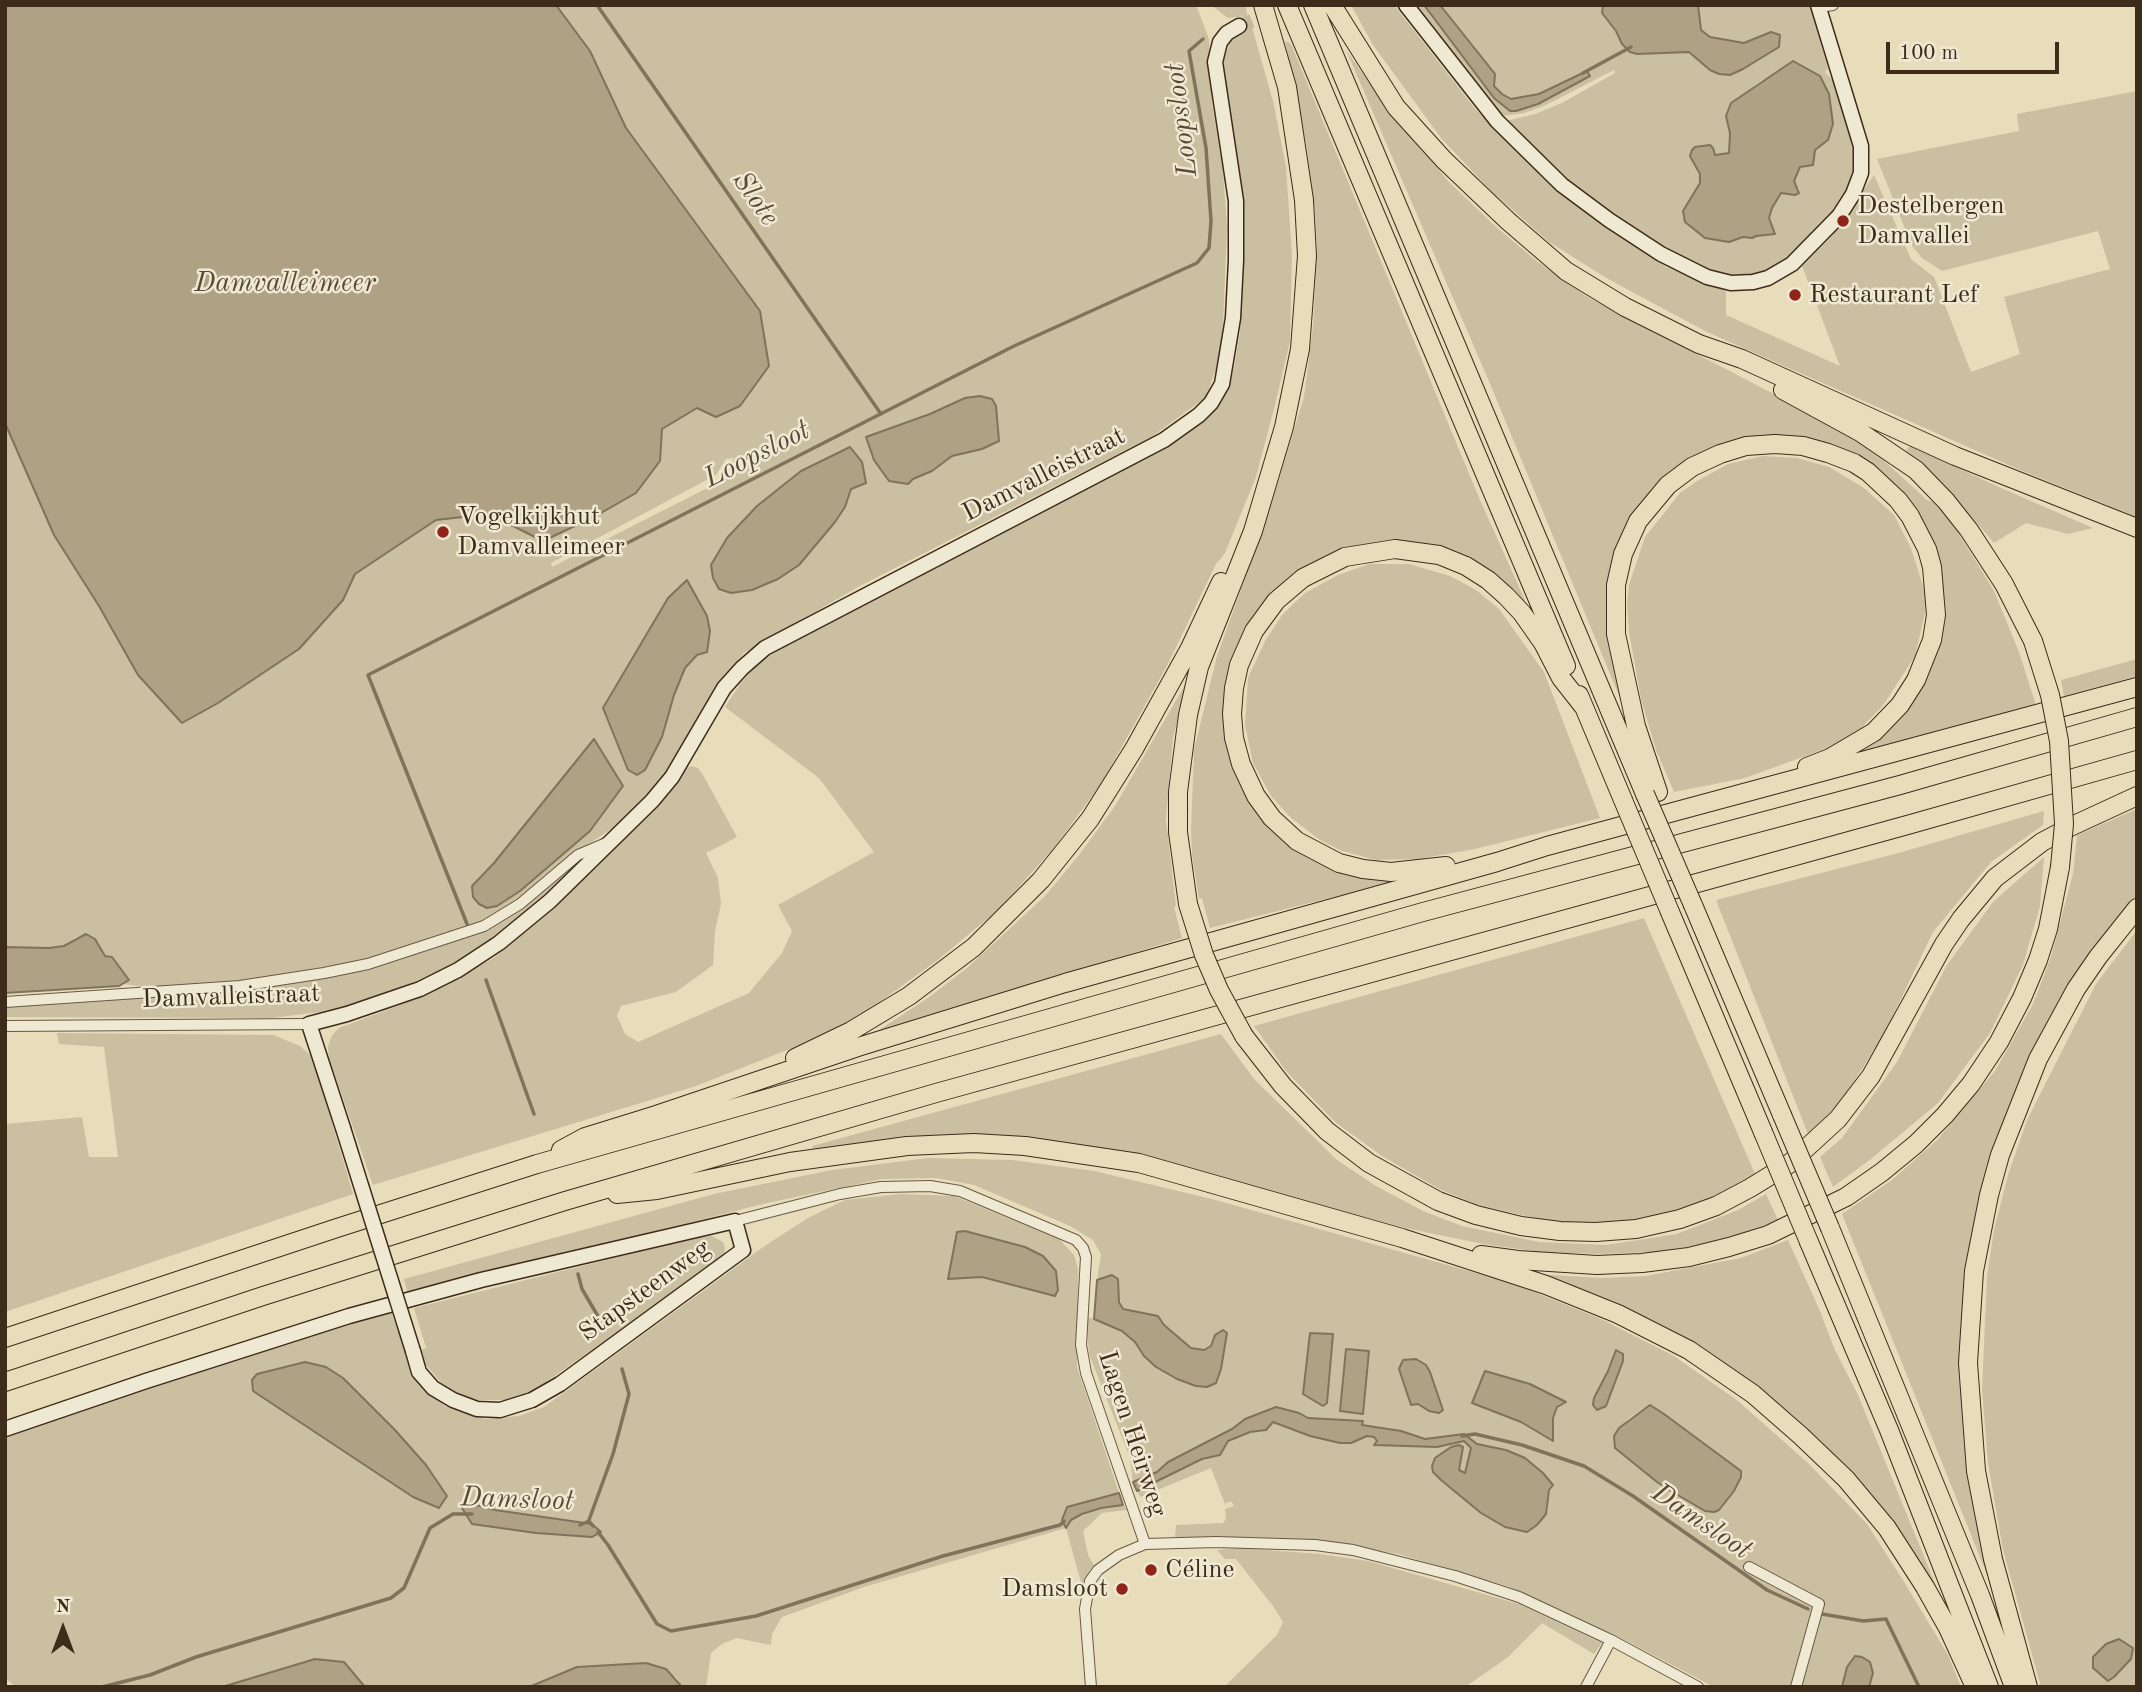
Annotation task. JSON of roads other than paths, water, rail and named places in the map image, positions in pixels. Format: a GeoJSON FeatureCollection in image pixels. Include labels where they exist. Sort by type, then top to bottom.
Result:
{"type":"FeatureCollection","features":[{"type":"Feature","properties":{"kind":"highway"},"geometry":{"type":"LineString","coordinates":[[1263,5],[1287,87],[1304,200],[1307,256],[1300,348],[1284,427],[1253,531],[1199,667],[1188,715],[1178,792],[1178,832],[1188,904],[1204,955],[1219,990],[1244,1036],[1283,1086],[1327,1131],[1369,1163],[1438,1201],[1499,1221],[1560,1231],[1596,1232],[1636,1228],[1680,1219],[1716,1206],[1789,1164],[1838,1119],[1871,1076],[1955,927],[1995,878],[2042,842],[2137,796]]}},
{"type":"Feature","properties":{"kind":"highway"},"geometry":{"type":"LineString","coordinates":[[1287,5],[1889,1430],[1989,1687]]}},
{"type":"Feature","properties":{"kind":"highway"},"geometry":{"type":"LineString","coordinates":[[1312,5],[1652,793]]}},
{"type":"Feature","properties":{"kind":"highway"},"geometry":{"type":"LineString","coordinates":[[1332,5],[1396,107],[1444,160],[1566,271],[1625,307],[1860,432],[1916,470],[1946,501],[1969,530],[2004,584],[2033,642],[2050,695],[2059,741],[2064,824],[2060,867],[2048,929],[2022,998],[1999,1042],[1971,1084],[1945,1115],[1899,1158],[1846,1197],[1768,1234],[1729,1247],[1689,1257],[1642,1263],[1597,1265],[1518,1261],[1402,1238]]}},
{"type":"Feature","properties":{"kind":"highway"},"geometry":{"type":"LineString","coordinates":[[1699,344],[1742,359],[1955,456],[2137,528]]}},
{"type":"Feature","properties":{"kind":"highway"},"geometry":{"type":"LineString","coordinates":[[1741,795],[1772,778],[1830,758],[1853,746],[1887,719],[1916,680],[1932,640],[1936,592],[1927,549],[1919,531],[1898,500],[1868,472],[1854,463],[1803,446],[1746,446],[1692,467],[1668,485],[1650,504],[1630,535],[1616,585],[1616,634],[1652,793],[1666,841],[1830,1228],[1980,1595],[2014,1687]]}},
{"type":"Feature","properties":{"kind":"highway"},"geometry":{"type":"LineString","coordinates":[[656,1115],[803,1055],[851,1031],[909,996],[974,947],[1007,915],[1041,880],[1090,819],[1134,749],[1190,648],[1258,508]]}},
{"type":"Feature","properties":{"kind":"highway"},"geometry":{"type":"LineString","coordinates":[[1546,846],[1430,869],[1391,872],[1339,863],[1297,841],[1272,818],[1256,796],[1241,764],[1234,737],[1233,714],[1234,688],[1239,665],[1254,631],[1265,615],[1303,578],[1345,557],[1395,549],[1416,551],[1439,555],[1466,566],[1506,596],[1536,633],[1561,678],[1583,706]]}},
{"type":"Feature","properties":{"kind":"highway"},"geometry":{"type":"LineString","coordinates":[[537,1164],[585,1137],[858,1047],[1065,983],[1546,846],[2137,687]]}},
{"type":"Feature","properties":{"kind":"highway"},"geometry":{"type":"LineString","coordinates":[[5,1338],[537,1164],[1410,916],[1900,785],[2137,717]]}},
{"type":"Feature","properties":{"kind":"highway"},"geometry":{"type":"LineString","coordinates":[[5,1382],[263,1296],[565,1201],[948,1089],[2137,760]]}},
{"type":"Feature","properties":{"kind":"highway"},"geometry":{"type":"LineString","coordinates":[[2028,1687],[1993,1559],[1976,1471],[1968,1363],[1974,1271],[2000,1155],[2038,1059],[2076,989],[2137,908]]}},
{"type":"Feature","properties":{"kind":"highway"},"geometry":{"type":"LineString","coordinates":[[565,1201],[657,1190],[723,1174],[907,1146],[974,1143],[1025,1146],[1139,1163],[1402,1238],[1546,1285],[1619,1314],[1689,1350],[1753,1394],[1846,1479],[1887,1528],[1931,1597],[1975,1687]]}},
{"type":"Feature","properties":{"kind":"street"},"geometry":{"type":"LineString","coordinates":[[1406,5],[1497,121],[1562,185],[1661,254],[1707,277],[1731,283],[1768,278],[1792,264],[1839,216],[1853,194],[1861,173],[1861,146],[1823,6]]}},
{"type":"Feature","properties":{"kind":"street","name":"Damvalleistraat"},"geometry":{"type":"LineString","coordinates":[[5,1026],[309,1024],[390,1000],[458,970],[499,943],[550,901],[652,802],[672,777],[724,688],[765,648],[1164,440],[1199,415],[1211,403],[1222,384],[1233,318],[1236,201],[1215,62],[1220,43],[1227,33],[1239,26]]}},
{"type":"Feature","properties":{"kind":"street","name":"Damvalleistraat"},"geometry":{"type":"LineString","coordinates":[[5,1002],[240,986],[369,964],[484,926],[520,904],[578,855],[612,840]]}},
{"type":"Feature","properties":{"kind":"street","name":"Stapsteenweg"},"geometry":{"type":"LineString","coordinates":[[5,1429],[349,1316],[481,1280],[735,1221],[743,1250],[560,1384],[532,1400],[500,1410],[477,1409],[453,1400],[433,1388],[419,1372],[412,1351],[342,1128],[309,1024]]}},
{"type":"Feature","properties":{"kind":"street","name":"Lagen Heirweg"},"geometry":{"type":"LineString","coordinates":[[735,1221],[840,1194],[881,1187],[930,1186],[960,1191],[1076,1240],[1087,1257],[1081,1345],[1086,1373],[1145,1544],[1255,1542],[1315,1545],[1380,1555],[1519,1597],[1611,1640],[1698,1687]]}},
{"type":"Feature","properties":{"kind":"street"},"geometry":{"type":"LineString","coordinates":[[1091,1687],[1085,1609],[1090,1581],[1110,1560],[1145,1544]]}},
{"type":"Feature","properties":{"kind":"street"},"geometry":{"type":"LineString","coordinates":[[1749,1567],[1819,1604],[1796,1687]]}},
{"type":"Feature","properties":{"kind":"street"},"geometry":{"type":"LineString","coordinates":[[1586,1687],[1611,1640]]}},
{"type":"Feature","properties":{"kind":"water","name":"Damvalleimeer"},"geometry":{"type":"Polygon","coordinates":[[[5,5],[556,5],[590,51],[626,128],[760,311],[769,366],[740,406],[716,417],[697,408],[662,429],[660,461],[636,493],[543,541],[489,514],[436,520],[355,574],[343,600],[299,649],[218,703],[182,723],[138,675],[54,535],[5,423],[5,5]]]}},
{"type":"Feature","properties":{"kind":"water"},"geometry":{"type":"Polygon","coordinates":[[[1424,5],[1440,5],[1495,74],[1494,86],[1511,99],[1539,94],[1587,71],[1590,76],[1538,104],[1510,111],[1494,98],[1424,5]]]}},
{"type":"Feature","properties":{"kind":"water"},"geometry":{"type":"Polygon","coordinates":[[[1603,5],[1698,5],[1701,30],[1710,37],[1744,43],[1771,32],[1780,35],[1779,47],[1730,75],[1719,74],[1689,52],[1630,52],[1602,13],[1603,5]]]}},
{"type":"Feature","properties":{"kind":"water"},"geometry":{"type":"Polygon","coordinates":[[[1793,61],[1820,76],[1829,94],[1833,124],[1828,140],[1815,150],[1813,165],[1800,167],[1794,181],[1799,193],[1781,193],[1772,208],[1769,218],[1775,234],[1743,237],[1729,242],[1705,238],[1685,222],[1683,211],[1700,183],[1700,174],[1690,156],[1692,150],[1710,145],[1715,155],[1729,153],[1730,133],[1726,116],[1731,103],[1793,61]]]}},
{"type":"Feature","properties":{"kind":"water"},"geometry":{"type":"Polygon","coordinates":[[[980,396],[992,399],[996,406],[999,441],[982,449],[952,456],[908,484],[889,481],[874,460],[866,437],[965,398],[980,396]]]}},
{"type":"Feature","properties":{"kind":"water"},"geometry":{"type":"Polygon","coordinates":[[[850,447],[862,462],[866,483],[851,489],[845,507],[835,522],[799,565],[778,579],[752,590],[731,593],[719,589],[713,578],[711,565],[727,538],[757,506],[801,471],[850,447]]]}},
{"type":"Feature","properties":{"kind":"water"},"geometry":{"type":"Polygon","coordinates":[[[687,580],[707,616],[710,631],[707,652],[697,655],[685,668],[662,737],[645,770],[637,775],[628,770],[603,708],[668,598],[687,580]]]}},
{"type":"Feature","properties":{"kind":"water"},"geometry":{"type":"Polygon","coordinates":[[[594,739],[623,786],[590,831],[520,891],[497,906],[487,908],[479,904],[473,897],[472,886],[494,863],[594,739]]]}},
{"type":"Feature","properties":{"kind":"water"},"geometry":{"type":"Polygon","coordinates":[[[86,934],[95,939],[105,956],[112,957],[129,980],[119,986],[5,993],[5,947],[64,946],[86,934]]]}},
{"type":"Feature","properties":{"kind":"water"},"geometry":{"type":"Polygon","coordinates":[[[965,1231],[1025,1247],[1043,1256],[1056,1271],[1058,1290],[1055,1296],[982,1277],[948,1279],[957,1232],[965,1231]]]}},
{"type":"Feature","properties":{"kind":"water"},"geometry":{"type":"Polygon","coordinates":[[[1112,1275],[1118,1279],[1119,1302],[1123,1309],[1158,1316],[1164,1325],[1191,1348],[1204,1350],[1211,1346],[1215,1335],[1223,1330],[1227,1333],[1216,1383],[1207,1387],[1196,1386],[1177,1379],[1156,1367],[1122,1331],[1094,1319],[1097,1280],[1112,1275]]]}},
{"type":"Feature","properties":{"kind":"water"},"geometry":{"type":"Polygon","coordinates":[[[1310,1333],[1333,1334],[1327,1403],[1323,1406],[1303,1394],[1310,1333]]]}},
{"type":"Feature","properties":{"kind":"water"},"geometry":{"type":"Polygon","coordinates":[[[1346,1349],[1369,1351],[1363,1414],[1340,1411],[1346,1349]]]}},
{"type":"Feature","properties":{"kind":"water"},"geometry":{"type":"Polygon","coordinates":[[[1616,1350],[1623,1354],[1623,1361],[1606,1406],[1597,1410],[1593,1405],[1594,1398],[1616,1350]]]}},
{"type":"Feature","properties":{"kind":"water"},"geometry":{"type":"Polygon","coordinates":[[[1416,1359],[1426,1365],[1430,1372],[1443,1410],[1439,1413],[1429,1411],[1418,1404],[1411,1405],[1399,1369],[1403,1360],[1416,1359]]]}},
{"type":"Feature","properties":{"kind":"water"},"geometry":{"type":"Polygon","coordinates":[[[305,1362],[326,1367],[343,1378],[395,1430],[426,1465],[447,1496],[439,1508],[413,1497],[253,1391],[252,1380],[257,1374],[305,1362]]]}},
{"type":"Feature","properties":{"kind":"water"},"geometry":{"type":"Polygon","coordinates":[[[1485,1371],[1530,1384],[1566,1402],[1557,1407],[1553,1418],[1553,1441],[1521,1422],[1472,1403],[1485,1371]]]}},
{"type":"Feature","properties":{"kind":"water"},"geometry":{"type":"Polygon","coordinates":[[[1650,1405],[1741,1471],[1734,1491],[1719,1510],[1705,1511],[1676,1494],[1615,1448],[1614,1436],[1619,1428],[1650,1405]]]}},
{"type":"Feature","properties":{"kind":"water"},"geometry":{"type":"Polygon","coordinates":[[[1276,1407],[1308,1418],[1363,1421],[1362,1425],[1401,1431],[1425,1439],[1464,1434],[1477,1444],[1506,1450],[1525,1458],[1553,1485],[1549,1490],[1546,1514],[1527,1532],[1505,1527],[1481,1513],[1441,1480],[1433,1472],[1432,1466],[1435,1458],[1451,1447],[1463,1447],[1459,1470],[1465,1473],[1471,1448],[1464,1441],[1437,1447],[1374,1445],[1377,1441],[1374,1437],[1367,1436],[1351,1443],[1340,1443],[1310,1436],[1273,1422],[1266,1430],[1250,1432],[1228,1441],[1220,1455],[1202,1459],[1137,1491],[1133,1482],[1157,1472],[1168,1462],[1232,1429],[1245,1419],[1276,1407]]]}},
{"type":"Feature","properties":{"kind":"water"},"geometry":{"type":"Polygon","coordinates":[[[1119,1493],[1123,1505],[1082,1514],[1071,1520],[1066,1528],[1062,1520],[1067,1507],[1119,1493]]]}},
{"type":"Feature","properties":{"kind":"water"},"geometry":{"type":"Polygon","coordinates":[[[468,1503],[495,1510],[592,1524],[601,1532],[592,1537],[472,1524],[460,1505],[468,1503]]]}},
{"type":"Feature","properties":{"kind":"water"},"geometry":{"type":"Polygon","coordinates":[[[2119,1639],[2133,1648],[2131,1659],[2108,1681],[2093,1668],[2093,1657],[2106,1644],[2119,1639]]]}},
{"type":"Feature","properties":{"kind":"water"},"geometry":{"type":"Polygon","coordinates":[[[1855,1656],[1870,1662],[1873,1673],[1869,1687],[1842,1687],[1847,1667],[1855,1656]]]}},
{"type":"Feature","properties":{"kind":"water"},"geometry":{"type":"Polygon","coordinates":[[[315,1659],[344,1662],[365,1687],[222,1687],[315,1659]]]}},
{"type":"Feature","properties":{"kind":"water"},"geometry":{"type":"Polygon","coordinates":[[[646,1663],[666,1669],[682,1687],[529,1687],[577,1667],[646,1663]]]}},
{"type":"Feature","properties":{"kind":"waterway","name":"Slote"},"geometry":{"type":"LineString","coordinates":[[597,5],[881,414]]}},
{"type":"Feature","properties":{"kind":"waterway","name":"Loopsloot"},"geometry":{"type":"LineString","coordinates":[[467,924],[368,675],[1014,346],[1197,263],[1209,248],[1211,221],[1206,148],[1189,51],[1203,39]]}},
{"type":"Feature","properties":{"kind":"waterway","name":"Loopsloot"},"geometry":{"type":"LineString","coordinates":[[1583,73],[1631,47]]}},
{"type":"Feature","properties":{"kind":"waterway","name":"Loopsloot"},"geometry":{"type":"LineString","coordinates":[[486,980],[534,1114]]}},
{"type":"Feature","properties":{"kind":"waterway","name":"Loopsloot"},"geometry":{"type":"LineString","coordinates":[[578,1274],[582,1289],[599,1318]]}},
{"type":"Feature","properties":{"kind":"waterway","name":"Loopsloot"},"geometry":{"type":"LineString","coordinates":[[589,1520],[613,1454],[629,1394],[622,1369]]}},
{"type":"Feature","properties":{"kind":"waterway","name":"Damsloot"},"geometry":{"type":"LineString","coordinates":[[1462,1436],[1475,1434],[1522,1445],[1584,1466],[1633,1496],[1767,1590],[1808,1609]]}},
{"type":"Feature","properties":{"kind":"waterway","name":"Damsloot"},"geometry":{"type":"LineString","coordinates":[[102,1687],[150,1675],[196,1657],[391,1598],[404,1588],[430,1528],[453,1514],[472,1514]]}},
{"type":"Feature","properties":{"kind":"waterway","name":"Damsloot"},"geometry":{"type":"LineString","coordinates":[[580,1525],[589,1521],[593,1526]]}},
{"type":"Feature","properties":{"kind":"waterway","name":"Damsloot"},"geometry":{"type":"LineString","coordinates":[[598,1532],[657,1624],[671,1631],[756,1616],[943,1556],[1060,1525],[1064,1521]]}},
{"type":"Feature","properties":{"kind":"waterway","name":"Damsloot"},"geometry":{"type":"LineString","coordinates":[[1822,1614],[1863,1621],[1886,1619],[1919,1687]]}},
{"type":"Feature","properties":{"kind":"tunnel"},"geometry":{"type":"LineString","coordinates":[[1239,26],[1290,5]]}},
{"type":"Feature","properties":{"kind":"place","name":"Destelbergen Damvallei"},"geometry":{"type":"Point","coordinates":[1843,221]}},
{"type":"Feature","properties":{"kind":"place","name":"Restaurant Lef"},"geometry":{"type":"Point","coordinates":[1795,295]}},
{"type":"Feature","properties":{"kind":"place","name":"Vogelkijkhut Damvalleimeer"},"geometry":{"type":"Point","coordinates":[443,532]}},
{"type":"Feature","properties":{"kind":"place","name":"Céline"},"geometry":{"type":"Point","coordinates":[1151,1570]}},
{"type":"Feature","properties":{"kind":"place","name":"Damsloot"},"geometry":{"type":"Point","coordinates":[1122,1589]}}]}
